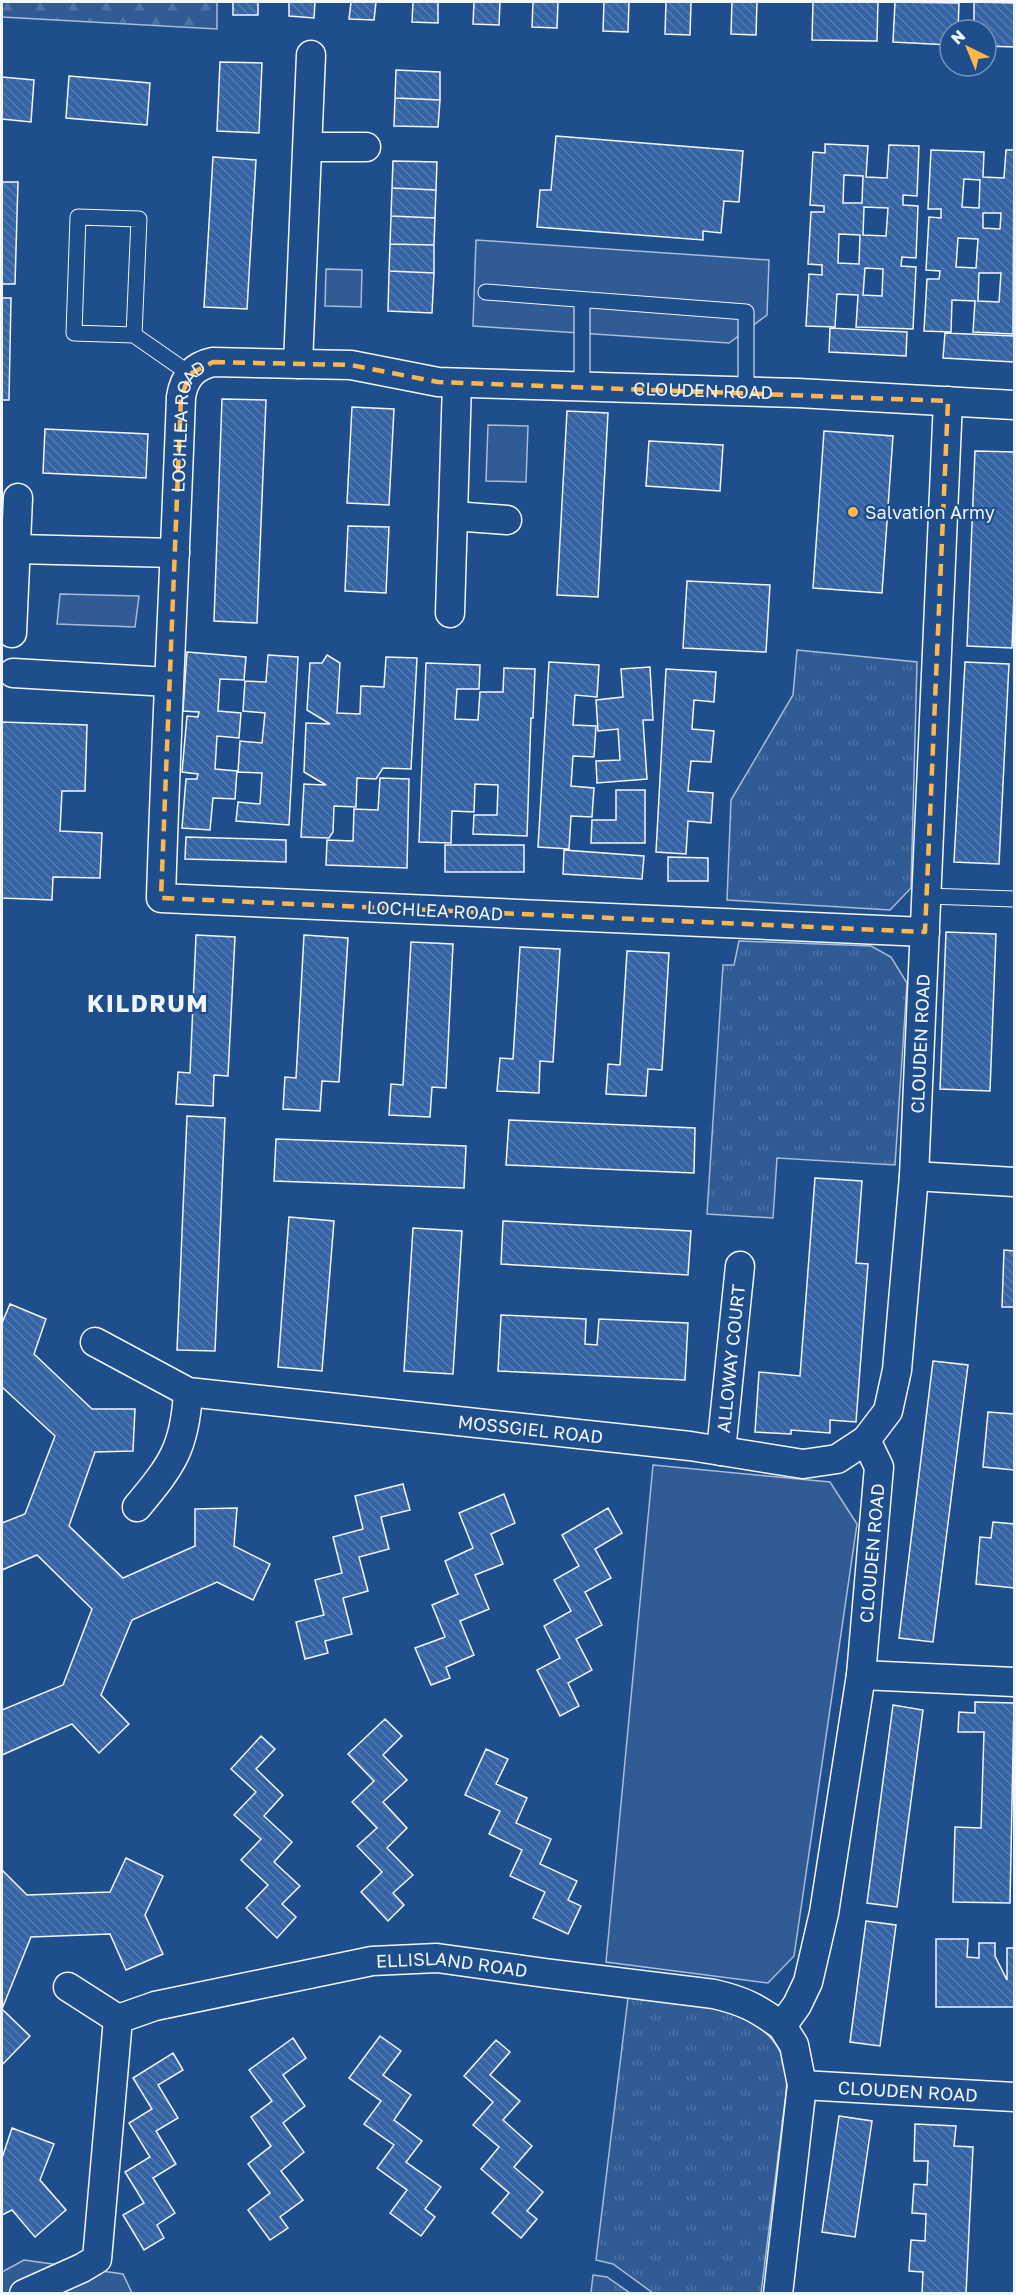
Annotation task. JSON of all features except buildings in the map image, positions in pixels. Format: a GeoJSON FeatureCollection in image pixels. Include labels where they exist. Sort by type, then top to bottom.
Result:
{"type":"FeatureCollection","features":[{"type":"Feature","properties":{"kind":"street"},"geometry":{"type":"LineString","coordinates":[[298,364],[311,55]]}},
{"type":"Feature","properties":{"kind":"street"},"geometry":{"type":"LineString","coordinates":[[308,147],[366,147]]}},
{"type":"Feature","properties":{"kind":"street","name":"LOCHLEA ROAD"},"geometry":{"type":"LineString","coordinates":[[448,382],[351,365],[213,362],[200,365],[183,383],[180,397],[161,898],[925,932]]}},
{"type":"Feature","properties":{"kind":"street"},"geometry":{"type":"LineString","coordinates":[[448,382],[453,516],[450,613]]}},
{"type":"Feature","properties":{"kind":"street","name":"CLOUDEN ROAD"},"geometry":{"type":"LineString","coordinates":[[448,382],[746,391],[1014,405]]}},
{"type":"Feature","properties":{"kind":"street","name":"CLOUDEN ROAD"},"geometry":{"type":"LineString","coordinates":[[782,2026],[797,2005],[807,1982],[824,1913],[861,1675],[879,1467],[866,1440],[888,1411],[897,1370],[914,1176],[948,401]]}},
{"type":"Feature","properties":{"kind":"street"},"geometry":{"type":"LineString","coordinates":[[12,633],[18,498]]}},
{"type":"Feature","properties":{"kind":"street"},"geometry":{"type":"LineString","coordinates":[[453,516],[507,520]]}},
{"type":"Feature","properties":{"kind":"street"},"geometry":{"type":"LineString","coordinates":[[17,549],[175,554]]}},
{"type":"Feature","properties":{"kind":"street"},"geometry":{"type":"LineString","coordinates":[[13,673],[168,681]]}},
{"type":"Feature","properties":{"kind":"street"},"geometry":{"type":"LineString","coordinates":[[914,1176],[1014,1182]]}},
{"type":"Feature","properties":{"kind":"street","name":"ALLOWAY COURT"},"geometry":{"type":"LineString","coordinates":[[721,1451],[740,1266]]}},
{"type":"Feature","properties":{"kind":"street","name":"MOSSGIEL ROAD"},"geometry":{"type":"LineString","coordinates":[[95,1342],[188,1392],[721,1451],[803,1464],[837,1459],[866,1440]]}},
{"type":"Feature","properties":{"kind":"street"},"geometry":{"type":"LineString","coordinates":[[137,1507],[164,1474],[179,1447],[186,1423],[188,1392]]}},
{"type":"Feature","properties":{"kind":"street"},"geometry":{"type":"LineString","coordinates":[[861,1675],[1014,1682]]}},
{"type":"Feature","properties":{"kind":"street","name":"ELLISLAND ROAD"},"geometry":{"type":"LineString","coordinates":[[118,2019],[155,2006],[372,1961],[437,1958],[545,1974],[714,1994],[742,2001],[782,2026]]}},
{"type":"Feature","properties":{"kind":"street"},"geometry":{"type":"LineString","coordinates":[[24,2294],[97,2259],[118,2019],[68,1987]]}},
{"type":"Feature","properties":{"kind":"street"},"geometry":{"type":"LineString","coordinates":[[778,2294],[802,2085],[794,2045],[782,2026]]}},
{"type":"Feature","properties":{"kind":"street","name":"CLOUDEN ROAD"},"geometry":{"type":"LineString","coordinates":[[802,2085],[1014,2097]]}},
{"type":"Feature","properties":{"kind":"lane"},"geometry":{"type":"LineString","coordinates":[[134,335],[138,219],[78,217],[74,333],[134,335],[190,374]]}},
{"type":"Feature","properties":{"kind":"lane"},"geometry":{"type":"LineString","coordinates":[[486,292],[746,312],[746,391]]}},
{"type":"Feature","properties":{"kind":"lane"},"geometry":{"type":"LineString","coordinates":[[582,300],[582,386]]}},
{"type":"Feature","properties":{"kind":"lane"},"geometry":{"type":"LineString","coordinates":[[927,896],[1014,899]]}},
{"type":"Feature","properties":{"kind":"highlighted area"},"geometry":{"type":"Polygon","coordinates":[[[213,362],[351,365],[438,382],[948,401],[925,932],[161,898],[181,397],[190,374],[213,362]]]}},
{"type":"Feature","properties":{"kind":"green space"},"geometry":{"type":"Polygon","coordinates":[[[2,2],[217,2],[217,29],[2,17],[2,2]]]}},
{"type":"Feature","properties":{"kind":"green space"},"geometry":{"type":"Polygon","coordinates":[[[797,650],[917,662],[911,888],[890,910],[727,900],[731,800],[793,695],[797,650]]]}},
{"type":"Feature","properties":{"kind":"green space"},"geometry":{"type":"Polygon","coordinates":[[[739,941],[871,946],[891,957],[907,983],[895,1165],[777,1158],[773,1218],[707,1214],[723,965],[734,965],[739,941]]]}},
{"type":"Feature","properties":{"kind":"green space"},"geometry":{"type":"Polygon","coordinates":[[[628,1998],[674,2002],[722,2011],[744,2019],[763,2031],[778,2047],[787,2070],[787,2079],[761,2293],[653,2293],[613,2264],[596,2260],[628,1998]]]}},
{"type":"Feature","properties":{"kind":"green space"},"geometry":{"type":"Polygon","coordinates":[[[593,2275],[607,2277],[630,2293],[591,2293],[593,2275]]]}},
{"type":"Feature","properties":{"kind":"shaded area"},"geometry":{"type":"Polygon","coordinates":[[[476,240],[769,260],[767,315],[729,343],[473,326],[476,240]]]}},
{"type":"Feature","properties":{"kind":"shaded area"},"geometry":{"type":"Polygon","coordinates":[[[326,269],[362,270],[361,307],[325,306],[326,269]]]}},
{"type":"Feature","properties":{"kind":"shaded area"},"geometry":{"type":"Polygon","coordinates":[[[488,425],[528,426],[526,482],[486,481],[488,425]]]}},
{"type":"Feature","properties":{"kind":"shaded area"},"geometry":{"type":"Polygon","coordinates":[[[60,594],[139,596],[135,627],[57,624],[60,594]]]}},
{"type":"Feature","properties":{"kind":"shaded area"},"geometry":{"type":"Polygon","coordinates":[[[653,1465],[830,1482],[857,1524],[794,1956],[768,1983],[606,1962],[653,1465]]]}},
{"type":"Feature","properties":{"kind":"shaded area"},"geometry":{"type":"Polygon","coordinates":[[[24,2260],[123,2274],[132,2293],[2,2294],[2,2272],[24,2260]]]}},
{"type":"Feature","properties":{"kind":"place","name":"Salvation Army"},"geometry":{"type":"Point","coordinates":[853,512]}},
{"type":"Feature","properties":{"kind":"district","name":"KILDRUM"},"geometry":{"type":"Point","coordinates":[148,1002]}}]}
